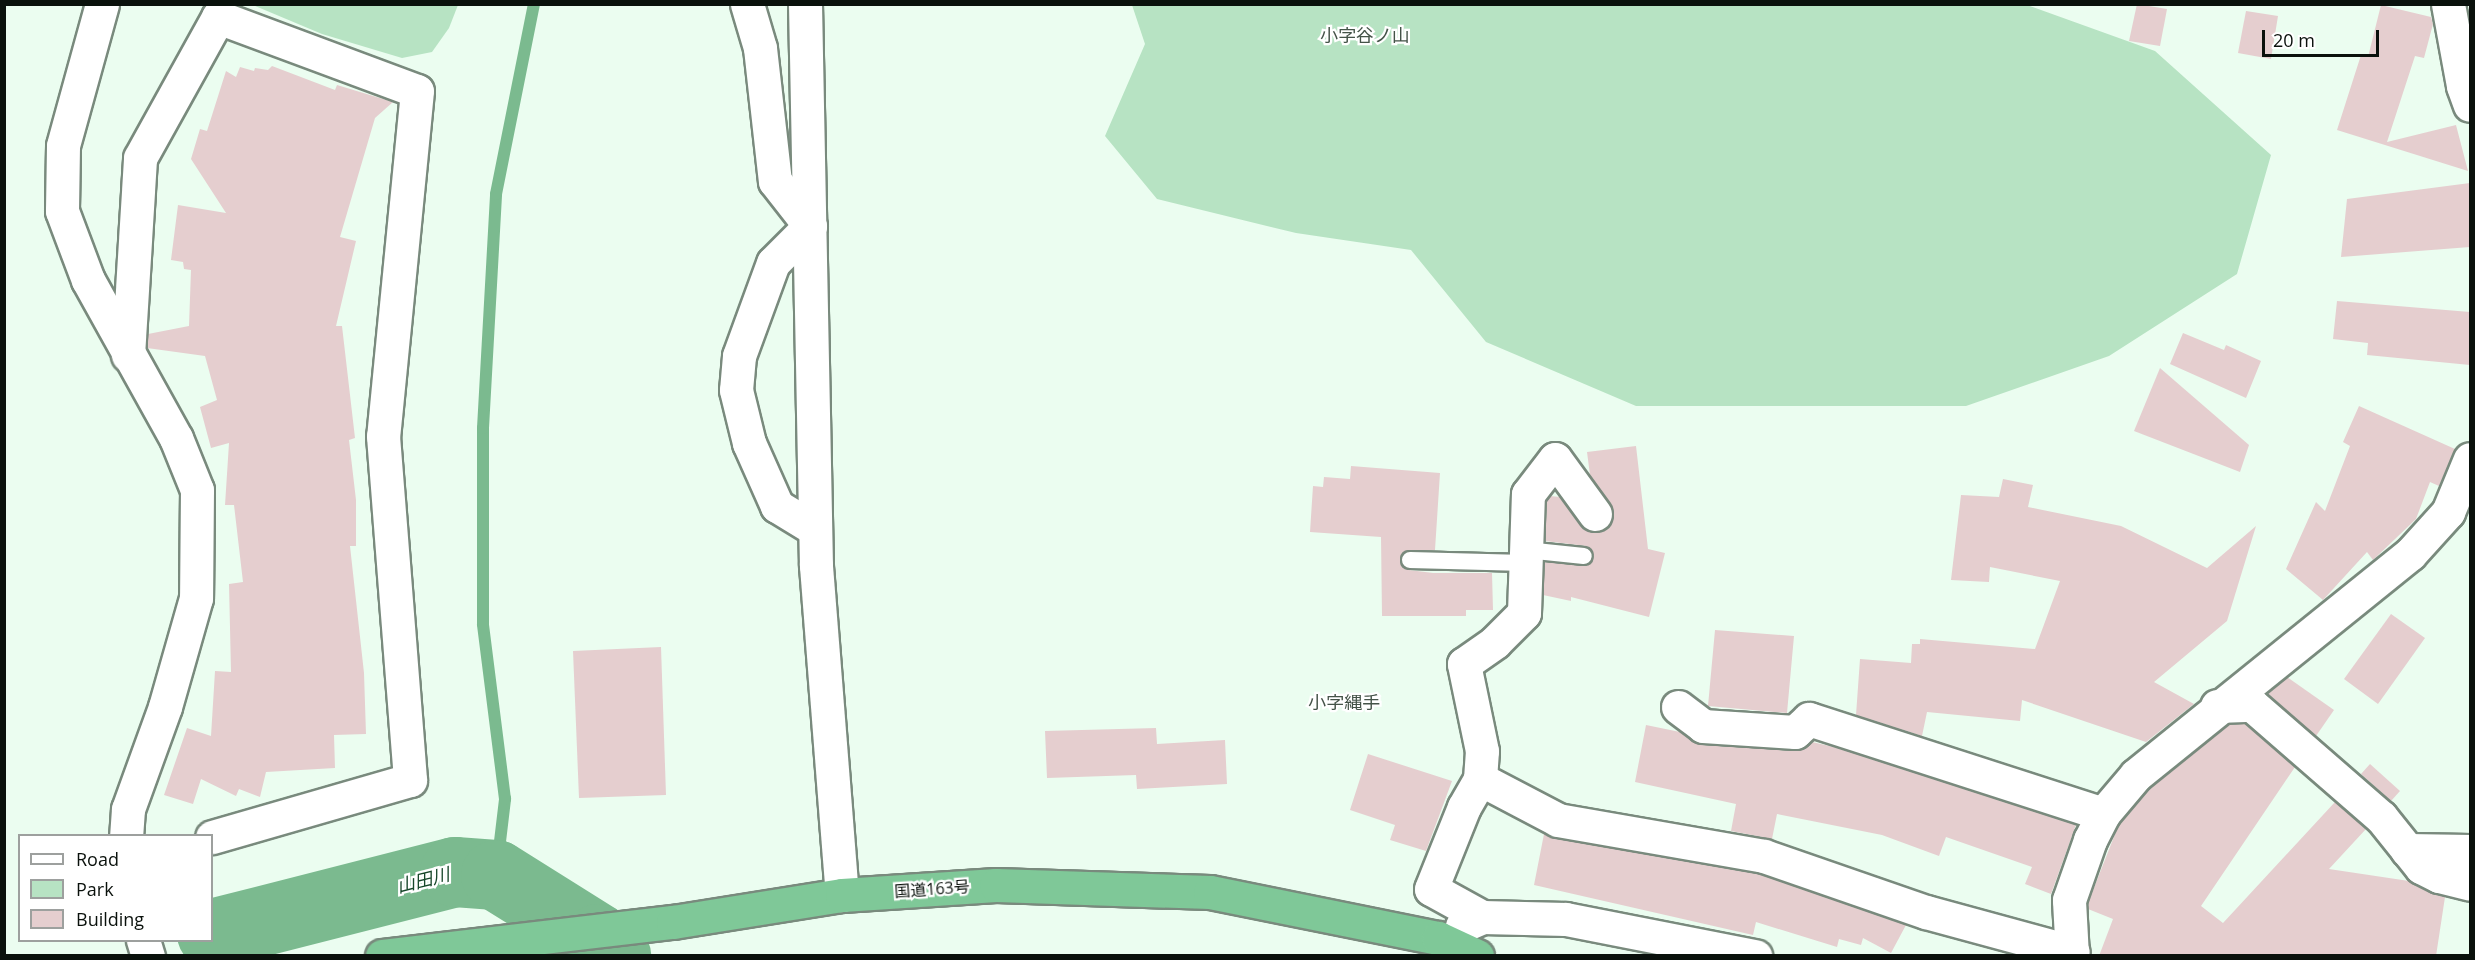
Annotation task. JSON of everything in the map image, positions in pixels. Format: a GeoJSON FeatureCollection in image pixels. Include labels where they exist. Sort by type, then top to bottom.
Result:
{"type":"FeatureCollection","features":[{"type":"Feature","properties":{"kind":"highway","name":"国道163号"},"geometry":{"type":"LineString","coordinates":[[382,956],[673,922],[842,895],[996,885],[1210,892],[1438,938],[1477,956]]}},
{"type":"Feature","properties":{"kind":"street"},"geometry":{"type":"LineString","coordinates":[[102,4],[63,146],[62,211],[88,280],[176,438],[197,490],[196,598],[165,707],[128,809],[126,834]]}},
{"type":"Feature","properties":{"kind":"street"},"geometry":{"type":"LineString","coordinates":[[747,4],[760,48],[775,181],[810,226]]}},
{"type":"Feature","properties":{"kind":"street"},"geometry":{"type":"LineString","coordinates":[[805,4],[815,530],[842,895]]}},
{"type":"Feature","properties":{"kind":"street"},"geometry":{"type":"LineString","coordinates":[[2448,4],[2463,86],[2470,105]]}},
{"type":"Feature","properties":{"kind":"street"},"geometry":{"type":"LineString","coordinates":[[128,355],[140,158],[218,17],[417,91],[383,436],[410,780],[213,837]]}},
{"type":"Feature","properties":{"kind":"street"},"geometry":{"type":"LineString","coordinates":[[810,226],[773,263],[739,356],[736,390],[749,443],[777,506],[815,530]]}},
{"type":"Feature","properties":{"kind":"street"},"geometry":{"type":"LineString","coordinates":[[1482,917],[1431,889],[1464,807],[1480,778],[1482,751],[1464,664],[1495,642],[1524,613],[1528,494],[1555,459],[1595,514]]}},
{"type":"Feature","properties":{"kind":"street"},"geometry":{"type":"LineString","coordinates":[[1480,778],[1558,820],[1764,856],[1926,912],[2073,954],[2069,900],[2090,840],[2103,814],[2136,775],[2217,706],[2410,554],[2448,512],[2470,459]]}},
{"type":"Feature","properties":{"kind":"street"},"geometry":{"type":"LineString","coordinates":[[2217,706],[2252,705],[2381,817],[2421,867],[2439,876],[2470,884]]}},
{"type":"Feature","properties":{"kind":"street"},"geometry":{"type":"LineString","coordinates":[[1678,707],[1703,726],[1795,732],[1809,719],[2103,814]]}},
{"type":"Feature","properties":{"kind":"street"},"geometry":{"type":"LineString","coordinates":[[2407,850],[2470,851]]}},
{"type":"Feature","properties":{"kind":"street"},"geometry":{"type":"LineString","coordinates":[[1438,938],[1482,917],[1566,919],[1755,956]]}},
{"type":"Feature","properties":{"kind":"lane"},"geometry":{"type":"LineString","coordinates":[[1410,560],[1584,556]]}},
{"type":"Feature","properties":{"kind":"green space"},"geometry":{"type":"Polygon","coordinates":[[[253,5],[458,5],[449,28],[432,52],[402,58],[322,34],[253,5]]]}},
{"type":"Feature","properties":{"kind":"green space"},"geometry":{"type":"Polygon","coordinates":[[[1132,5],[2027,5],[2155,51],[2271,155],[2237,274],[2109,356],[1966,406],[1636,406],[1486,342],[1411,250],[1296,233],[1157,199],[1105,136],[1145,44],[1132,5]]]}},
{"type":"Feature","properties":{"kind":"building"},"geometry":{"type":"Polygon","coordinates":[[[2137,4],[2167,9],[2160,46],[2129,41],[2137,4]]]}},
{"type":"Feature","properties":{"kind":"building"},"geometry":{"type":"Polygon","coordinates":[[[2381,5],[2431,17],[2433,24],[2424,58],[2415,56],[2387,142],[2456,125],[2468,171],[2337,130],[2361,55],[2368,57],[2381,5]]]}},
{"type":"Feature","properties":{"kind":"building"},"geometry":{"type":"Polygon","coordinates":[[[2246,11],[2278,16],[2271,59],[2238,53],[2246,11]]]}},
{"type":"Feature","properties":{"kind":"building"},"geometry":{"type":"Polygon","coordinates":[[[272,66],[335,90],[337,85],[393,102],[375,118],[340,237],[356,241],[336,326],[342,326],[355,438],[349,440],[356,500],[356,546],[350,546],[364,673],[366,734],[334,735],[335,768],[266,772],[260,797],[239,789],[236,796],[201,779],[193,804],[164,795],[187,728],[211,736],[215,671],[231,672],[229,584],[243,582],[234,505],[225,505],[229,443],[211,448],[200,407],[217,400],[205,356],[147,348],[148,334],[189,326],[191,270],[184,269],[183,262],[171,260],[178,205],[226,213],[191,159],[200,129],[207,131],[226,71],[236,77],[240,67],[254,71],[255,68],[268,70],[272,66]]]}},
{"type":"Feature","properties":{"kind":"building"},"geometry":{"type":"Polygon","coordinates":[[[2470,183],[2470,247],[2341,257],[2347,199],[2470,183]]]}},
{"type":"Feature","properties":{"kind":"building"},"geometry":{"type":"Polygon","coordinates":[[[2337,301],[2470,312],[2470,365],[2367,355],[2368,343],[2333,339],[2337,301]]]}},
{"type":"Feature","properties":{"kind":"building"},"geometry":{"type":"Polygon","coordinates":[[[2183,333],[2224,350],[2226,345],[2261,361],[2246,398],[2170,364],[2183,333]]]}},
{"type":"Feature","properties":{"kind":"building"},"geometry":{"type":"Polygon","coordinates":[[[2160,368],[2249,445],[2240,472],[2134,431],[2160,368]]]}},
{"type":"Feature","properties":{"kind":"building"},"geometry":{"type":"Polygon","coordinates":[[[2359,406],[2455,449],[2439,486],[2430,482],[2416,519],[2373,560],[2367,552],[2323,600],[2286,569],[2316,502],[2325,511],[2350,446],[2343,442],[2359,406]]]}},
{"type":"Feature","properties":{"kind":"building"},"geometry":{"type":"Polygon","coordinates":[[[1636,446],[1648,549],[1665,553],[1649,617],[1571,597],[1571,601],[1543,595],[1544,562],[1584,566],[1594,556],[1586,546],[1545,541],[1547,501],[1550,496],[1560,497],[1587,531],[1606,529],[1614,511],[1590,475],[1587,452],[1636,446]]]}},
{"type":"Feature","properties":{"kind":"building"},"geometry":{"type":"Polygon","coordinates":[[[1351,466],[1440,473],[1435,550],[1406,551],[1401,564],[1409,570],[1433,573],[1492,573],[1493,610],[1466,610],[1466,616],[1382,616],[1381,537],[1310,532],[1313,486],[1323,487],[1324,477],[1350,479],[1351,466]]]}},
{"type":"Feature","properties":{"kind":"building"},"geometry":{"type":"Polygon","coordinates":[[[2003,479],[2033,485],[2028,507],[2121,526],[2207,568],[2256,526],[2227,621],[2154,682],[2194,704],[2146,742],[2022,700],[2020,721],[1927,712],[1922,736],[1856,715],[1860,659],[1911,663],[1912,644],[1920,644],[1920,639],[2035,649],[2060,581],[1990,567],[1989,582],[1951,580],[1961,495],[1999,497],[2003,479]]]}},
{"type":"Feature","properties":{"kind":"building"},"geometry":{"type":"Polygon","coordinates":[[[2391,614],[2425,638],[2378,704],[2344,679],[2391,614]]]}},
{"type":"Feature","properties":{"kind":"building"},"geometry":{"type":"Polygon","coordinates":[[[1715,630],[1794,636],[1787,713],[1708,706],[1715,630]]]}},
{"type":"Feature","properties":{"kind":"building"},"geometry":{"type":"Polygon","coordinates":[[[661,647],[666,795],[579,798],[573,651],[661,647]]]}},
{"type":"Feature","properties":{"kind":"building"},"geometry":{"type":"Polygon","coordinates":[[[2287,677],[2334,710],[2316,736],[2267,693],[2287,677]]]}},
{"type":"Feature","properties":{"kind":"building"},"geometry":{"type":"Polygon","coordinates":[[[2229,724],[2245,724],[2295,767],[2201,906],[2223,923],[2335,802],[2366,829],[2329,869],[2409,881],[2445,897],[2436,956],[2099,956],[2113,919],[2088,909],[2088,903],[2119,824],[2149,788],[2229,724]]]}},
{"type":"Feature","properties":{"kind":"building"},"geometry":{"type":"Polygon","coordinates":[[[1646,725],[1680,732],[1702,745],[1794,751],[1812,742],[1834,747],[2076,825],[2051,894],[2025,884],[2032,867],[1946,837],[1939,856],[1882,835],[1777,814],[1772,839],[1731,831],[1736,804],[1635,782],[1646,725]]]}},
{"type":"Feature","properties":{"kind":"building"},"geometry":{"type":"Polygon","coordinates":[[[1156,728],[1157,744],[1225,740],[1227,784],[1137,789],[1136,775],[1047,778],[1045,731],[1156,728]]]}},
{"type":"Feature","properties":{"kind":"building"},"geometry":{"type":"Polygon","coordinates":[[[1368,754],[1452,781],[1426,851],[1390,840],[1395,825],[1350,810],[1368,754]]]}},
{"type":"Feature","properties":{"kind":"building"},"geometry":{"type":"Polygon","coordinates":[[[2370,764],[2400,791],[2391,801],[2361,774],[2370,764]]]}},
{"type":"Feature","properties":{"kind":"building"},"geometry":{"type":"Polygon","coordinates":[[[1544,834],[1759,874],[1906,925],[1891,953],[1863,938],[1861,945],[1839,939],[1837,947],[1756,922],[1753,935],[1534,885],[1544,834]]]}},
{"type":"Feature","properties":{"kind":"waterway"},"geometry":{"type":"LineString","coordinates":[[496,875],[505,799],[483,624],[483,428],[496,194],[534,4]]}},
{"type":"Feature","properties":{"kind":"waterway","name":"山田川"},"geometry":{"type":"LineString","coordinates":[[213,934],[455,872],[496,875],[598,939],[616,956]]}},
{"type":"Feature","properties":{"kind":"district","name":"小字谷ノ山"},"geometry":{"type":"Point","coordinates":[1365,35]}},
{"type":"Feature","properties":{"kind":"district","name":"小字縄手"},"geometry":{"type":"Point","coordinates":[1344,702]}}]}
